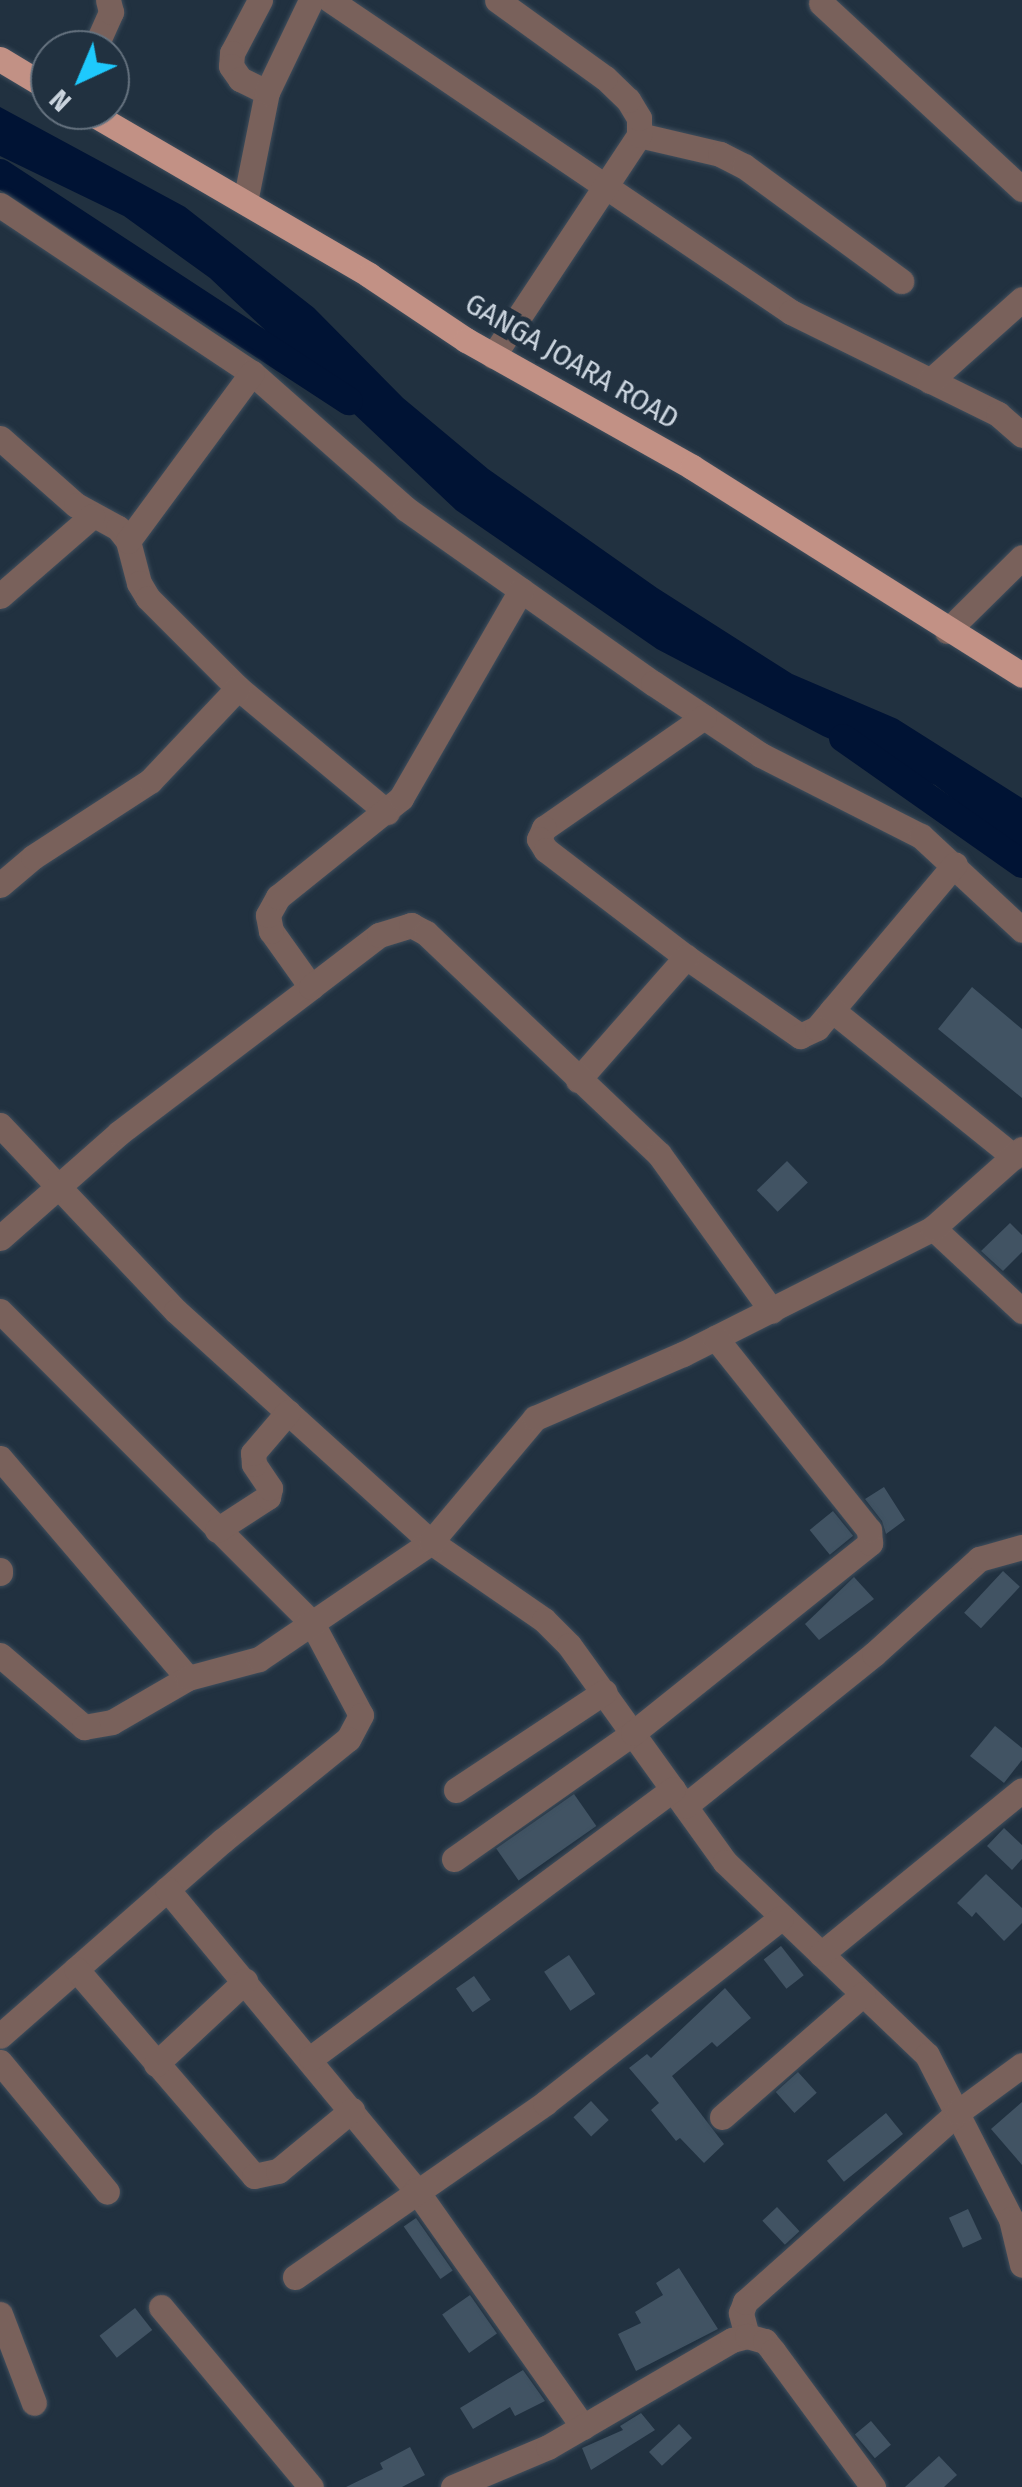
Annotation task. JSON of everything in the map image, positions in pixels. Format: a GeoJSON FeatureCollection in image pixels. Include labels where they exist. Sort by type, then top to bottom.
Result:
{"type":"FeatureCollection","features":[{"type":"Feature","properties":{"kind":"main road"},"geometry":{"type":"LineString","coordinates":[[0,59],[30,77]]}},
{"type":"Feature","properties":{"kind":"main road","name":"GANGA JOARA ROAD"},"geometry":{"type":"LineString","coordinates":[[120,130],[493,356],[692,467],[1022,675]]}},
{"type":"Feature","properties":{"kind":"street"},"geometry":{"type":"LineString","coordinates":[[103,30],[111,12],[108,0]]}},
{"type":"Feature","properties":{"kind":"street"},"geometry":{"type":"LineString","coordinates":[[260,0],[232,53],[232,66],[240,79],[268,92]]}},
{"type":"Feature","properties":{"kind":"street"},"geometry":{"type":"LineString","coordinates":[[244,202],[268,92],[311,0]]}},
{"type":"Feature","properties":{"kind":"street"},"geometry":{"type":"LineString","coordinates":[[330,0],[791,312],[998,414],[1022,435]]}},
{"type":"Feature","properties":{"kind":"street"},"geometry":{"type":"LineString","coordinates":[[493,356],[639,135],[639,118],[616,89],[497,0]]}},
{"type":"Feature","properties":{"kind":"street"},"geometry":{"type":"LineString","coordinates":[[821,4],[1016,173]]}},
{"type":"Feature","properties":{"kind":"street"},"geometry":{"type":"LineString","coordinates":[[639,135],[720,154],[744,166],[901,281]]}},
{"type":"Feature","properties":{"kind":"street"},"geometry":{"type":"LineString","coordinates":[[0,205],[252,373],[406,509],[704,718],[761,755],[921,836],[1022,930]]}},
{"type":"Feature","properties":{"kind":"street"},"geometry":{"type":"LineString","coordinates":[[930,381],[1022,299]]}},
{"type":"Feature","properties":{"kind":"street"},"geometry":{"type":"LineString","coordinates":[[128,542],[252,373]]}},
{"type":"Feature","properties":{"kind":"street"},"geometry":{"type":"LineString","coordinates":[[0,438],[92,516],[118,528],[128,542],[139,583],[148,598],[238,688],[388,812]]}},
{"type":"Feature","properties":{"kind":"street"},"geometry":{"type":"LineString","coordinates":[[0,596],[92,516]]}},
{"type":"Feature","properties":{"kind":"street"},"geometry":{"type":"LineString","coordinates":[[948,631],[1022,556]]}},
{"type":"Feature","properties":{"kind":"street"},"geometry":{"type":"LineString","coordinates":[[311,987],[272,931],[268,915],[278,896],[388,812],[416,775],[521,590]]}},
{"type":"Feature","properties":{"kind":"street"},"geometry":{"type":"LineString","coordinates":[[0,885],[33,857],[150,781],[238,688]]}},
{"type":"Feature","properties":{"kind":"street"},"geometry":{"type":"LineString","coordinates":[[704,718],[544,828],[539,839],[546,850],[686,957],[800,1036],[808,1036],[832,1010],[955,864]]}},
{"type":"Feature","properties":{"kind":"street"},"geometry":{"type":"LineString","coordinates":[[0,1238],[57,1185],[311,987],[379,936],[411,925],[426,933],[660,1154],[772,1311]]}},
{"type":"Feature","properties":{"kind":"street"},"geometry":{"type":"LineString","coordinates":[[578,1080],[686,957]]}},
{"type":"Feature","properties":{"kind":"street"},"geometry":{"type":"LineString","coordinates":[[0,1654],[84,1727],[112,1722],[188,1678],[259,1660],[432,1542],[535,1418],[716,1338],[932,1228],[1018,1153],[832,1010]]}},
{"type":"Feature","properties":{"kind":"street"},"geometry":{"type":"LineString","coordinates":[[0,1125],[176,1311],[432,1542],[544,1620],[569,1645],[725,1862],[926,2056],[1016,2214],[1022,2265]]}},
{"type":"Feature","properties":{"kind":"street"},"geometry":{"type":"LineString","coordinates":[[932,1228],[1022,1310]]}},
{"type":"Feature","properties":{"kind":"street"},"geometry":{"type":"LineString","coordinates":[[0,1311],[312,1623],[361,1715],[357,1729],[0,2036]]}},
{"type":"Feature","properties":{"kind":"street"},"geometry":{"type":"LineString","coordinates":[[454,1860],[632,1733],[870,1544],[869,1530],[716,1338]]}},
{"type":"Feature","properties":{"kind":"street"},"geometry":{"type":"LineString","coordinates":[[216,1530],[268,1497],[270,1488],[254,1464],[253,1452],[288,1412]]}},
{"type":"Feature","properties":{"kind":"street"},"geometry":{"type":"LineString","coordinates":[[0,1458],[188,1678]]}},
{"type":"Feature","properties":{"kind":"street"},"geometry":{"type":"LineString","coordinates":[[310,2058],[874,1654],[979,1559],[1022,1546]]}},
{"type":"Feature","properties":{"kind":"street"},"geometry":{"type":"LineString","coordinates":[[456,1790],[604,1692]]}},
{"type":"Feature","properties":{"kind":"street"},"geometry":{"type":"LineString","coordinates":[[821,1954],[1022,1790]]}},
{"type":"Feature","properties":{"kind":"street"},"geometry":{"type":"LineString","coordinates":[[168,1889],[416,2190],[583,2427]]}},
{"type":"Feature","properties":{"kind":"street"},"geometry":{"type":"LineString","coordinates":[[295,2276],[544,2103],[782,1918]]}},
{"type":"Feature","properties":{"kind":"street"},"geometry":{"type":"LineString","coordinates":[[76,1969],[254,2176],[278,2171],[352,2110]]}},
{"type":"Feature","properties":{"kind":"street"},"geometry":{"type":"LineString","coordinates":[[156,2064],[245,1981]]}},
{"type":"Feature","properties":{"kind":"street"},"geometry":{"type":"LineString","coordinates":[[722,2117],[863,1994]]}},
{"type":"Feature","properties":{"kind":"street"},"geometry":{"type":"LineString","coordinates":[[0,2062],[106,2192]]}},
{"type":"Feature","properties":{"kind":"street"},"geometry":{"type":"LineString","coordinates":[[747,2336],[741,2312],[745,2302],[958,2112],[1022,2065]]}},
{"type":"Feature","properties":{"kind":"street"},"geometry":{"type":"LineString","coordinates":[[161,2307],[311,2487]]}},
{"type":"Feature","properties":{"kind":"street"},"geometry":{"type":"LineString","coordinates":[[0,2314],[34,2403]]}},
{"type":"Feature","properties":{"kind":"street"},"geometry":{"type":"LineString","coordinates":[[454,2487],[583,2427],[732,2340],[747,2336],[765,2341],[873,2487]]}},
{"type":"Feature","properties":{"kind":"water"},"geometry":{"type":"Polygon","coordinates":[[[0,107],[30,123],[30,130],[43,130],[185,207],[314,308],[403,398],[488,469],[657,588],[792,674],[897,719],[1022,798],[1022,857],[1013,845],[935,785],[823,736],[657,649],[456,510],[210,278],[124,216],[0,156],[0,107]]]}},
{"type":"Feature","properties":{"kind":"building"},"geometry":{"type":"Polygon","coordinates":[[[972,987],[1022,1029],[1022,1098],[938,1029],[972,987]]]}},
{"type":"Feature","properties":{"kind":"building"},"geometry":{"type":"Polygon","coordinates":[[[787,1161],[808,1183],[778,1212],[757,1190],[787,1161]]]}},
{"type":"Feature","properties":{"kind":"building"},"geometry":{"type":"Polygon","coordinates":[[[1010,1223],[1022,1235],[1022,1252],[1003,1271],[981,1251],[1010,1223]]]}},
{"type":"Feature","properties":{"kind":"building"},"geometry":{"type":"Polygon","coordinates":[[[884,1487],[905,1520],[886,1534],[882,1521],[865,1499],[884,1487]]]}},
{"type":"Feature","properties":{"kind":"building"},"geometry":{"type":"Polygon","coordinates":[[[833,1511],[853,1536],[830,1555],[810,1530],[833,1511]]]}},
{"type":"Feature","properties":{"kind":"building"},"geometry":{"type":"Polygon","coordinates":[[[1003,1571],[1020,1587],[981,1628],[964,1613],[1003,1571]]]}},
{"type":"Feature","properties":{"kind":"building"},"geometry":{"type":"Polygon","coordinates":[[[854,1577],[874,1599],[819,1640],[805,1624],[854,1577]]]}},
{"type":"Feature","properties":{"kind":"building"},"geometry":{"type":"Polygon","coordinates":[[[995,1726],[1022,1748],[1022,1760],[1004,1783],[970,1756],[995,1726]]]}},
{"type":"Feature","properties":{"kind":"building"},"geometry":{"type":"Polygon","coordinates":[[[574,1794],[596,1826],[519,1880],[496,1848],[574,1794]]]}},
{"type":"Feature","properties":{"kind":"building"},"geometry":{"type":"Polygon","coordinates":[[[1004,1828],[1022,1845],[1022,1859],[1012,1870],[987,1846],[1004,1828]]]}},
{"type":"Feature","properties":{"kind":"building"},"geometry":{"type":"Polygon","coordinates":[[[986,1874],[1022,1908],[1022,1923],[1004,1941],[976,1912],[972,1917],[957,1903],[986,1874]]]}},
{"type":"Feature","properties":{"kind":"building"},"geometry":{"type":"Polygon","coordinates":[[[781,1946],[804,1975],[786,1989],[764,1960],[781,1946]]]}},
{"type":"Feature","properties":{"kind":"building"},"geometry":{"type":"Polygon","coordinates":[[[569,1955],[595,1994],[570,2011],[544,1972],[569,1955]]]}},
{"type":"Feature","properties":{"kind":"building"},"geometry":{"type":"Polygon","coordinates":[[[474,1976],[491,2000],[473,2012],[456,1989],[474,1976]]]}},
{"type":"Feature","properties":{"kind":"building"},"geometry":{"type":"Polygon","coordinates":[[[725,1988],[751,2018],[717,2047],[712,2042],[672,2076],[724,2144],[704,2163],[680,2138],[676,2141],[651,2110],[659,2103],[629,2068],[647,2054],[651,2058],[725,1988]]]}},
{"type":"Feature","properties":{"kind":"building"},"geometry":{"type":"Polygon","coordinates":[[[798,2072],[817,2093],[794,2113],[776,2092],[798,2072]]]}},
{"type":"Feature","properties":{"kind":"building"},"geometry":{"type":"Polygon","coordinates":[[[591,2101],[609,2120],[591,2136],[573,2117],[591,2101]]]}},
{"type":"Feature","properties":{"kind":"building"},"geometry":{"type":"Polygon","coordinates":[[[1022,2102],[1022,2165],[991,2129],[1022,2102]]]}},
{"type":"Feature","properties":{"kind":"building"},"geometry":{"type":"Polygon","coordinates":[[[886,2113],[903,2134],[844,2182],[827,2161],[886,2113]]]}},
{"type":"Feature","properties":{"kind":"building"},"geometry":{"type":"Polygon","coordinates":[[[777,2207],[800,2231],[785,2245],[762,2221],[777,2207]]]}},
{"type":"Feature","properties":{"kind":"building"},"geometry":{"type":"Polygon","coordinates":[[[968,2209],[982,2239],[963,2248],[949,2218],[968,2209]]]}},
{"type":"Feature","properties":{"kind":"building"},"geometry":{"type":"Polygon","coordinates":[[[416,2218],[453,2270],[440,2279],[404,2227],[416,2218]]]}},
{"type":"Feature","properties":{"kind":"building"},"geometry":{"type":"Polygon","coordinates":[[[679,2268],[718,2329],[636,2371],[618,2334],[641,2323],[635,2312],[663,2295],[656,2283],[679,2268]]]}},
{"type":"Feature","properties":{"kind":"building"},"geometry":{"type":"Polygon","coordinates":[[[470,2295],[497,2334],[469,2353],[442,2315],[470,2295]]]}},
{"type":"Feature","properties":{"kind":"building"},"geometry":{"type":"Polygon","coordinates":[[[135,2308],[152,2330],[117,2358],[100,2336],[135,2308]]]}},
{"type":"Feature","properties":{"kind":"building"},"geometry":{"type":"Polygon","coordinates":[[[523,2370],[545,2401],[515,2416],[510,2407],[473,2429],[460,2408],[523,2370]]]}},
{"type":"Feature","properties":{"kind":"building"},"geometry":{"type":"Polygon","coordinates":[[[641,2413],[655,2430],[591,2470],[582,2448],[623,2430],[620,2426],[641,2413]]]}},
{"type":"Feature","properties":{"kind":"building"},"geometry":{"type":"Polygon","coordinates":[[[871,2421],[891,2445],[875,2458],[855,2434],[871,2421]]]}},
{"type":"Feature","properties":{"kind":"building"},"geometry":{"type":"Polygon","coordinates":[[[679,2424],[692,2438],[662,2466],[649,2452],[679,2424]]]}},
{"type":"Feature","properties":{"kind":"building"},"geometry":{"type":"Polygon","coordinates":[[[410,2447],[425,2475],[402,2487],[346,2487],[383,2469],[380,2463],[410,2447]]]}},
{"type":"Feature","properties":{"kind":"building"},"geometry":{"type":"Polygon","coordinates":[[[939,2456],[957,2475],[944,2487],[905,2487],[939,2456]]]}},
{"type":"Feature","properties":{"kind":"waterway"},"geometry":{"type":"LineString","coordinates":[[0,173],[349,401]]}},
{"type":"Feature","properties":{"kind":"waterway"},"geometry":{"type":"LineString","coordinates":[[843,738],[1022,864]]}}]}
